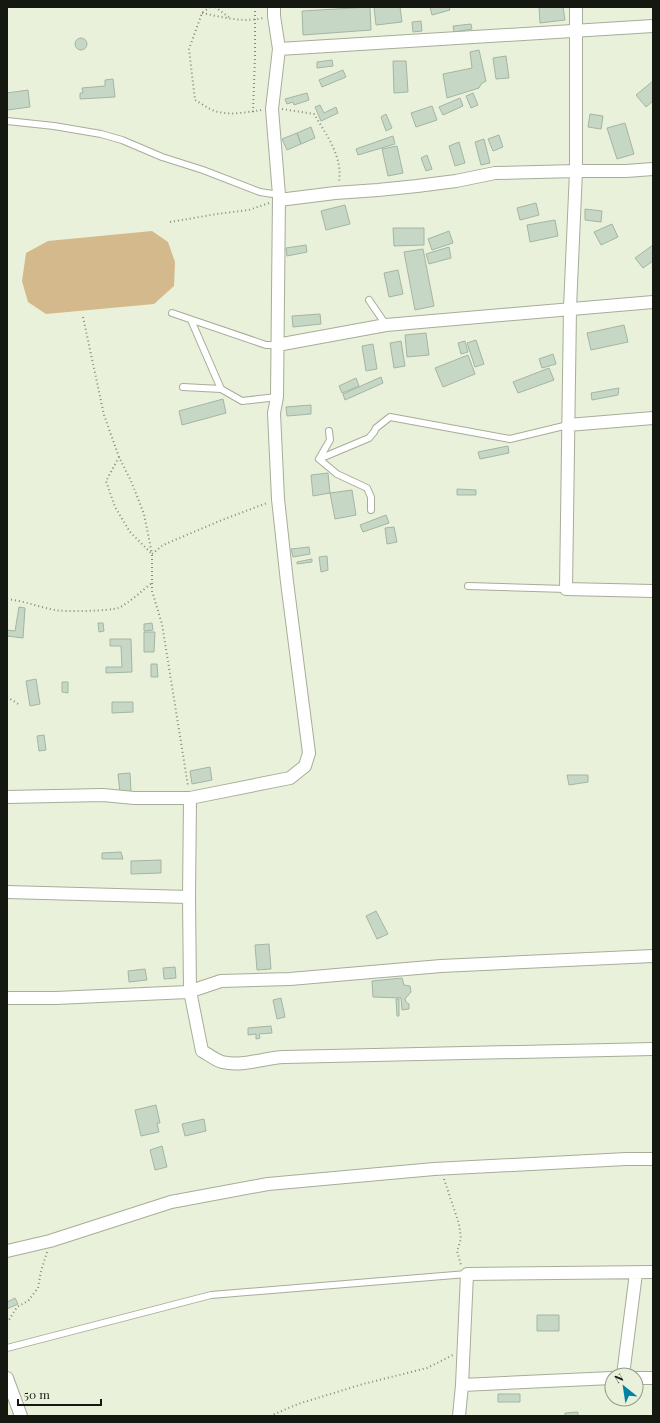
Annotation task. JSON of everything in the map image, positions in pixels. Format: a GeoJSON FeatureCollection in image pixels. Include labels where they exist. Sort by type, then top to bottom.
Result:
{"type":"FeatureCollection","features":[{"type":"Feature","properties":{"kind":"street"},"geometry":{"type":"LineString","coordinates":[[576,7],[576,171],[570,308],[566,589],[653,591]]}},
{"type":"Feature","properties":{"kind":"street"},"geometry":{"type":"LineString","coordinates":[[7,797],[103,795],[134,798],[190,798],[290,778],[305,766],[309,753],[278,499],[274,413],[278,397],[277,345],[279,198],[272,109],[280,49],[274,11]]}},
{"type":"Feature","properties":{"kind":"street"},"geometry":{"type":"LineString","coordinates":[[280,49],[653,26]]}},
{"type":"Feature","properties":{"kind":"street"},"geometry":{"type":"LineString","coordinates":[[279,198],[417,186],[456,181],[496,173],[626,171],[653,169]]}},
{"type":"Feature","properties":{"kind":"street"},"geometry":{"type":"LineString","coordinates":[[277,345],[386,325],[653,302]]}},
{"type":"Feature","properties":{"kind":"street"},"geometry":{"type":"LineString","coordinates":[[568,425],[653,418]]}},
{"type":"Feature","properties":{"kind":"street"},"geometry":{"type":"LineString","coordinates":[[190,798],[190,991],[202,1051],[221,1062],[248,1064],[270,1058],[284,1057],[653,1049]]}},
{"type":"Feature","properties":{"kind":"street"},"geometry":{"type":"LineString","coordinates":[[7,892],[189,897]]}},
{"type":"Feature","properties":{"kind":"street"},"geometry":{"type":"LineString","coordinates":[[7,998],[56,998],[190,991],[221,981],[290,979],[441,966],[653,956]]}},
{"type":"Feature","properties":{"kind":"street"},"geometry":{"type":"LineString","coordinates":[[7,1252],[50,1241],[170,1202],[268,1184],[434,1169],[626,1159],[653,1159]]}},
{"type":"Feature","properties":{"kind":"street"},"geometry":{"type":"LineString","coordinates":[[459,1416],[462,1385],[467,1274],[653,1272]]}},
{"type":"Feature","properties":{"kind":"street"},"geometry":{"type":"LineString","coordinates":[[624,1367],[636,1273]]}},
{"type":"Feature","properties":{"kind":"street"},"geometry":{"type":"LineString","coordinates":[[7,1378],[21,1416]]}},
{"type":"Feature","properties":{"kind":"street"},"geometry":{"type":"LineString","coordinates":[[462,1385],[604,1378]]}},
{"type":"Feature","properties":{"kind":"lane"},"geometry":{"type":"LineString","coordinates":[[7,121],[54,126],[101,134],[122,140],[279,198]]}},
{"type":"Feature","properties":{"kind":"lane"},"geometry":{"type":"LineString","coordinates":[[369,300],[386,325]]}},
{"type":"Feature","properties":{"kind":"lane"},"geometry":{"type":"LineString","coordinates":[[172,313],[266,345],[277,345]]}},
{"type":"Feature","properties":{"kind":"lane"},"geometry":{"type":"LineString","coordinates":[[191,320],[221,389]]}},
{"type":"Feature","properties":{"kind":"lane"},"geometry":{"type":"LineString","coordinates":[[183,387],[221,389],[242,401],[278,397]]}},
{"type":"Feature","properties":{"kind":"lane"},"geometry":{"type":"LineString","coordinates":[[319,459],[369,438],[376,428],[390,417],[510,439],[568,425]]}},
{"type":"Feature","properties":{"kind":"lane"},"geometry":{"type":"LineString","coordinates":[[319,459],[330,440],[329,431]]}},
{"type":"Feature","properties":{"kind":"lane"},"geometry":{"type":"LineString","coordinates":[[319,459],[336,474],[366,488],[371,497],[372,510]]}},
{"type":"Feature","properties":{"kind":"lane"},"geometry":{"type":"LineString","coordinates":[[468,586],[566,589]]}},
{"type":"Feature","properties":{"kind":"lane"},"geometry":{"type":"LineString","coordinates":[[7,1348],[211,1294],[467,1274]]}},
{"type":"Feature","properties":{"kind":"path"},"geometry":{"type":"LineString","coordinates":[[210,7],[202,13],[188,49],[195,100],[215,111],[242,114],[280,108],[314,114],[331,142],[338,162],[340,174],[338,187],[335,193]]}},
{"type":"Feature","properties":{"kind":"path"},"geometry":{"type":"LineString","coordinates":[[215,7],[231,18]]}},
{"type":"Feature","properties":{"kind":"path"},"geometry":{"type":"LineString","coordinates":[[253,112],[255,78],[255,7]]}},
{"type":"Feature","properties":{"kind":"path"},"geometry":{"type":"LineString","coordinates":[[202,13],[255,20],[274,11]]}},
{"type":"Feature","properties":{"kind":"path"},"geometry":{"type":"LineString","coordinates":[[170,222],[249,210],[279,198]]}},
{"type":"Feature","properties":{"kind":"path"},"geometry":{"type":"LineString","coordinates":[[83,317],[104,415],[118,457],[134,488],[144,514],[152,554],[152,591],[162,624],[190,798]]}},
{"type":"Feature","properties":{"kind":"path"},"geometry":{"type":"LineString","coordinates":[[118,457],[106,481],[115,507],[130,532],[152,554]]}},
{"type":"Feature","properties":{"kind":"path"},"geometry":{"type":"LineString","coordinates":[[152,554],[163,545],[222,520],[278,499]]}},
{"type":"Feature","properties":{"kind":"path"},"geometry":{"type":"LineString","coordinates":[[7,599],[30,603],[57,611],[117,608],[140,593],[153,582]]}},
{"type":"Feature","properties":{"kind":"path"},"geometry":{"type":"LineString","coordinates":[[7,696],[20,705]]}},
{"type":"Feature","properties":{"kind":"path"},"geometry":{"type":"LineString","coordinates":[[434,1169],[442,1174],[459,1224],[461,1239],[457,1251],[462,1270],[467,1274]]}},
{"type":"Feature","properties":{"kind":"path"},"geometry":{"type":"LineString","coordinates":[[7,1323],[17,1307],[28,1300],[38,1288],[41,1271],[50,1241]]}},
{"type":"Feature","properties":{"kind":"path"},"geometry":{"type":"LineString","coordinates":[[270,1416],[298,1404],[363,1384],[427,1368],[463,1350]]}},
{"type":"Feature","properties":{"kind":"shaded area"},"geometry":{"type":"Polygon","coordinates":[[[152,231],[168,242],[175,262],[174,286],[154,304],[46,314],[28,302],[22,281],[26,253],[48,241],[152,231]]]}},
{"type":"Feature","properties":{"kind":"building"},"geometry":{"type":"Polygon","coordinates":[[[370,7],[371,30],[303,35],[302,11],[370,7]]]}},
{"type":"Feature","properties":{"kind":"building"},"geometry":{"type":"Polygon","coordinates":[[[374,7],[400,7],[402,22],[376,25],[374,7]]]}},
{"type":"Feature","properties":{"kind":"building"},"geometry":{"type":"Polygon","coordinates":[[[430,7],[449,7],[450,10],[432,15],[430,7]]]}},
{"type":"Feature","properties":{"kind":"building"},"geometry":{"type":"Polygon","coordinates":[[[539,7],[563,7],[565,20],[540,23],[539,7]]]}},
{"type":"Feature","properties":{"kind":"building"},"geometry":{"type":"Polygon","coordinates":[[[421,21],[422,31],[413,32],[412,22],[421,21]]]}},
{"type":"Feature","properties":{"kind":"building"},"geometry":{"type":"Polygon","coordinates":[[[471,24],[472,29],[454,32],[453,26],[471,24]]]}},
{"type":"Feature","properties":{"kind":"building"},"geometry":{"type":"Polygon","coordinates":[[[83,38],[86,39],[86,49],[79,50],[76,49],[75,42],[76,39],[83,38]]]}},
{"type":"Feature","properties":{"kind":"building"},"geometry":{"type":"Polygon","coordinates":[[[479,50],[486,81],[481,84],[479,88],[447,98],[443,74],[472,68],[470,52],[479,50]]]}},
{"type":"Feature","properties":{"kind":"building"},"geometry":{"type":"Polygon","coordinates":[[[506,56],[509,78],[496,79],[493,58],[506,56]]]}},
{"type":"Feature","properties":{"kind":"building"},"geometry":{"type":"Polygon","coordinates":[[[332,60],[333,66],[317,68],[317,62],[332,60]]]}},
{"type":"Feature","properties":{"kind":"building"},"geometry":{"type":"Polygon","coordinates":[[[393,61],[406,61],[408,92],[394,93],[393,61]]]}},
{"type":"Feature","properties":{"kind":"building"},"geometry":{"type":"Polygon","coordinates":[[[343,70],[346,77],[322,87],[319,80],[343,70]]]}},
{"type":"Feature","properties":{"kind":"building"},"geometry":{"type":"Polygon","coordinates":[[[113,79],[115,97],[80,99],[80,93],[83,93],[82,88],[105,86],[105,80],[113,79]]]}},
{"type":"Feature","properties":{"kind":"building"},"geometry":{"type":"Polygon","coordinates":[[[653,81],[653,101],[646,107],[636,95],[653,81]]]}},
{"type":"Feature","properties":{"kind":"building"},"geometry":{"type":"Polygon","coordinates":[[[28,90],[30,107],[7,110],[7,93],[28,90]]]}},
{"type":"Feature","properties":{"kind":"building"},"geometry":{"type":"Polygon","coordinates":[[[307,93],[309,100],[294,105],[293,102],[287,104],[285,99],[307,93]]]}},
{"type":"Feature","properties":{"kind":"building"},"geometry":{"type":"Polygon","coordinates":[[[473,93],[478,105],[471,108],[466,96],[473,93]]]}},
{"type":"Feature","properties":{"kind":"building"},"geometry":{"type":"Polygon","coordinates":[[[460,98],[463,106],[443,115],[439,107],[460,98]]]}},
{"type":"Feature","properties":{"kind":"building"},"geometry":{"type":"Polygon","coordinates":[[[320,105],[324,113],[336,107],[338,113],[321,121],[315,107],[320,105]]]}},
{"type":"Feature","properties":{"kind":"building"},"geometry":{"type":"Polygon","coordinates":[[[432,106],[437,120],[416,127],[411,113],[432,106]]]}},
{"type":"Feature","properties":{"kind":"building"},"geometry":{"type":"Polygon","coordinates":[[[386,114],[392,128],[386,131],[381,117],[386,114]]]}},
{"type":"Feature","properties":{"kind":"building"},"geometry":{"type":"Polygon","coordinates":[[[590,114],[603,116],[601,129],[588,127],[590,114]]]}},
{"type":"Feature","properties":{"kind":"building"},"geometry":{"type":"Polygon","coordinates":[[[625,123],[634,154],[617,159],[607,128],[625,123]]]}},
{"type":"Feature","properties":{"kind":"building"},"geometry":{"type":"Polygon","coordinates":[[[311,127],[315,138],[301,144],[297,133],[311,127]]]}},
{"type":"Feature","properties":{"kind":"building"},"geometry":{"type":"Polygon","coordinates":[[[297,133],[301,144],[287,150],[282,139],[297,133]]]}},
{"type":"Feature","properties":{"kind":"building"},"geometry":{"type":"Polygon","coordinates":[[[499,135],[503,147],[493,151],[488,139],[499,135]]]}},
{"type":"Feature","properties":{"kind":"building"},"geometry":{"type":"Polygon","coordinates":[[[393,136],[395,144],[358,155],[356,149],[393,136]]]}},
{"type":"Feature","properties":{"kind":"building"},"geometry":{"type":"Polygon","coordinates":[[[484,139],[490,163],[481,165],[475,142],[484,139]]]}},
{"type":"Feature","properties":{"kind":"building"},"geometry":{"type":"Polygon","coordinates":[[[459,142],[465,163],[455,166],[449,146],[459,142]]]}},
{"type":"Feature","properties":{"kind":"building"},"geometry":{"type":"Polygon","coordinates":[[[397,146],[403,173],[388,176],[382,149],[397,146]]]}},
{"type":"Feature","properties":{"kind":"building"},"geometry":{"type":"Polygon","coordinates":[[[427,155],[432,169],[426,171],[421,158],[427,155]]]}},
{"type":"Feature","properties":{"kind":"building"},"geometry":{"type":"Polygon","coordinates":[[[536,203],[539,215],[520,220],[517,208],[536,203]]]}},
{"type":"Feature","properties":{"kind":"building"},"geometry":{"type":"Polygon","coordinates":[[[345,205],[350,224],[326,230],[321,211],[345,205]]]}},
{"type":"Feature","properties":{"kind":"building"},"geometry":{"type":"Polygon","coordinates":[[[585,209],[602,211],[601,222],[585,220],[585,209]]]}},
{"type":"Feature","properties":{"kind":"building"},"geometry":{"type":"Polygon","coordinates":[[[555,220],[558,236],[530,242],[527,225],[555,220]]]}},
{"type":"Feature","properties":{"kind":"building"},"geometry":{"type":"Polygon","coordinates":[[[612,224],[618,237],[601,245],[594,232],[612,224]]]}},
{"type":"Feature","properties":{"kind":"building"},"geometry":{"type":"Polygon","coordinates":[[[393,228],[424,228],[424,245],[394,246],[393,228]]]}},
{"type":"Feature","properties":{"kind":"building"},"geometry":{"type":"Polygon","coordinates":[[[449,231],[453,243],[432,250],[428,239],[449,231]]]}},
{"type":"Feature","properties":{"kind":"building"},"geometry":{"type":"Polygon","coordinates":[[[306,245],[307,252],[287,256],[286,248],[306,245]]]}},
{"type":"Feature","properties":{"kind":"building"},"geometry":{"type":"Polygon","coordinates":[[[653,245],[653,261],[643,268],[635,258],[653,245]]]}},
{"type":"Feature","properties":{"kind":"building"},"geometry":{"type":"Polygon","coordinates":[[[449,247],[451,258],[429,264],[426,254],[449,247]]]}},
{"type":"Feature","properties":{"kind":"building"},"geometry":{"type":"Polygon","coordinates":[[[423,249],[434,306],[415,310],[404,252],[423,249]]]}},
{"type":"Feature","properties":{"kind":"building"},"geometry":{"type":"Polygon","coordinates":[[[398,270],[403,294],[389,297],[384,273],[398,270]]]}},
{"type":"Feature","properties":{"kind":"building"},"geometry":{"type":"Polygon","coordinates":[[[320,314],[321,324],[293,327],[292,316],[320,314]]]}},
{"type":"Feature","properties":{"kind":"building"},"geometry":{"type":"Polygon","coordinates":[[[624,325],[628,342],[591,350],[587,333],[624,325]]]}},
{"type":"Feature","properties":{"kind":"building"},"geometry":{"type":"Polygon","coordinates":[[[426,333],[429,355],[407,357],[405,335],[426,333]]]}},
{"type":"Feature","properties":{"kind":"building"},"geometry":{"type":"Polygon","coordinates":[[[476,340],[484,364],[475,367],[467,343],[476,340]]]}},
{"type":"Feature","properties":{"kind":"building"},"geometry":{"type":"Polygon","coordinates":[[[401,341],[405,366],[394,368],[390,343],[401,341]]]}},
{"type":"Feature","properties":{"kind":"building"},"geometry":{"type":"Polygon","coordinates":[[[465,341],[468,352],[461,354],[458,343],[465,341]]]}},
{"type":"Feature","properties":{"kind":"building"},"geometry":{"type":"Polygon","coordinates":[[[373,344],[377,369],[366,371],[362,346],[373,344]]]}},
{"type":"Feature","properties":{"kind":"building"},"geometry":{"type":"Polygon","coordinates":[[[553,354],[556,364],[542,368],[539,359],[553,354]]]}},
{"type":"Feature","properties":{"kind":"building"},"geometry":{"type":"Polygon","coordinates":[[[468,355],[475,374],[443,387],[435,368],[468,355]]]}},
{"type":"Feature","properties":{"kind":"building"},"geometry":{"type":"Polygon","coordinates":[[[549,368],[554,380],[518,393],[513,382],[549,368]]]}},
{"type":"Feature","properties":{"kind":"building"},"geometry":{"type":"Polygon","coordinates":[[[381,377],[383,383],[345,400],[343,394],[381,377]]]}},
{"type":"Feature","properties":{"kind":"building"},"geometry":{"type":"Polygon","coordinates":[[[356,378],[359,386],[342,393],[339,386],[356,378]]]}},
{"type":"Feature","properties":{"kind":"building"},"geometry":{"type":"Polygon","coordinates":[[[619,388],[618,395],[592,400],[591,393],[619,388]]]}},
{"type":"Feature","properties":{"kind":"building"},"geometry":{"type":"Polygon","coordinates":[[[223,399],[226,413],[182,425],[179,411],[223,399]]]}},
{"type":"Feature","properties":{"kind":"building"},"geometry":{"type":"Polygon","coordinates":[[[311,405],[311,414],[287,416],[286,407],[311,405]]]}},
{"type":"Feature","properties":{"kind":"building"},"geometry":{"type":"Polygon","coordinates":[[[508,446],[509,453],[480,459],[478,452],[508,446]]]}},
{"type":"Feature","properties":{"kind":"building"},"geometry":{"type":"Polygon","coordinates":[[[328,473],[330,493],[313,496],[311,475],[328,473]]]}},
{"type":"Feature","properties":{"kind":"building"},"geometry":{"type":"Polygon","coordinates":[[[457,489],[476,490],[476,495],[457,495],[457,489]]]}},
{"type":"Feature","properties":{"kind":"building"},"geometry":{"type":"Polygon","coordinates":[[[352,490],[356,515],[335,519],[330,493],[352,490]]]}},
{"type":"Feature","properties":{"kind":"building"},"geometry":{"type":"Polygon","coordinates":[[[386,515],[389,523],[363,532],[360,525],[386,515]]]}},
{"type":"Feature","properties":{"kind":"building"},"geometry":{"type":"Polygon","coordinates":[[[394,527],[397,542],[387,544],[385,528],[394,527]]]}},
{"type":"Feature","properties":{"kind":"building"},"geometry":{"type":"Polygon","coordinates":[[[309,547],[310,554],[293,557],[291,549],[309,547]]]}},
{"type":"Feature","properties":{"kind":"building"},"geometry":{"type":"Polygon","coordinates":[[[327,556],[328,570],[321,572],[319,557],[327,556]]]}},
{"type":"Feature","properties":{"kind":"building"},"geometry":{"type":"Polygon","coordinates":[[[312,559],[312,562],[297,564],[297,562],[312,559]]]}},
{"type":"Feature","properties":{"kind":"building"},"geometry":{"type":"Polygon","coordinates":[[[19,607],[25,608],[23,638],[7,636],[7,630],[15,631],[19,607]]]}},
{"type":"Feature","properties":{"kind":"building"},"geometry":{"type":"Polygon","coordinates":[[[98,623],[103,623],[104,631],[99,632],[98,623]]]}},
{"type":"Feature","properties":{"kind":"building"},"geometry":{"type":"Polygon","coordinates":[[[152,623],[153,630],[144,631],[144,624],[152,623]]]}},
{"type":"Feature","properties":{"kind":"building"},"geometry":{"type":"Polygon","coordinates":[[[144,632],[155,632],[154,652],[144,652],[144,632]]]}},
{"type":"Feature","properties":{"kind":"building"},"geometry":{"type":"Polygon","coordinates":[[[110,639],[131,639],[132,672],[106,673],[106,667],[122,667],[121,646],[110,646],[110,639]]]}},
{"type":"Feature","properties":{"kind":"building"},"geometry":{"type":"Polygon","coordinates":[[[151,664],[157,664],[158,677],[151,677],[151,664]]]}},
{"type":"Feature","properties":{"kind":"building"},"geometry":{"type":"Polygon","coordinates":[[[36,679],[40,704],[30,706],[26,681],[36,679]]]}},
{"type":"Feature","properties":{"kind":"building"},"geometry":{"type":"Polygon","coordinates":[[[62,682],[68,682],[68,693],[62,692],[62,682]]]}},
{"type":"Feature","properties":{"kind":"building"},"geometry":{"type":"Polygon","coordinates":[[[112,702],[133,702],[133,712],[112,713],[112,702]]]}},
{"type":"Feature","properties":{"kind":"building"},"geometry":{"type":"Polygon","coordinates":[[[44,735],[46,750],[39,751],[37,736],[44,735]]]}},
{"type":"Feature","properties":{"kind":"building"},"geometry":{"type":"Polygon","coordinates":[[[210,767],[212,780],[192,784],[190,771],[210,767]]]}},
{"type":"Feature","properties":{"kind":"building"},"geometry":{"type":"Polygon","coordinates":[[[130,773],[131,792],[120,793],[118,774],[130,773]]]}},
{"type":"Feature","properties":{"kind":"building"},"geometry":{"type":"Polygon","coordinates":[[[567,775],[588,775],[588,782],[569,785],[567,775]]]}},
{"type":"Feature","properties":{"kind":"building"},"geometry":{"type":"Polygon","coordinates":[[[121,852],[123,859],[102,859],[102,853],[121,852]]]}},
{"type":"Feature","properties":{"kind":"building"},"geometry":{"type":"Polygon","coordinates":[[[161,860],[161,873],[131,874],[131,861],[161,860]]]}},
{"type":"Feature","properties":{"kind":"building"},"geometry":{"type":"Polygon","coordinates":[[[376,911],[388,934],[377,939],[366,916],[376,911]]]}},
{"type":"Feature","properties":{"kind":"building"},"geometry":{"type":"Polygon","coordinates":[[[269,944],[271,969],[257,970],[255,945],[269,944]]]}},
{"type":"Feature","properties":{"kind":"building"},"geometry":{"type":"Polygon","coordinates":[[[175,967],[176,978],[164,979],[163,968],[175,967]]]}},
{"type":"Feature","properties":{"kind":"building"},"geometry":{"type":"Polygon","coordinates":[[[145,969],[147,980],[129,982],[128,971],[145,969]]]}},
{"type":"Feature","properties":{"kind":"building"},"geometry":{"type":"Polygon","coordinates":[[[402,978],[404,985],[410,986],[411,992],[405,999],[409,1004],[409,1009],[402,1010],[401,998],[373,997],[372,981],[402,978]]]}},
{"type":"Feature","properties":{"kind":"building"},"geometry":{"type":"Polygon","coordinates":[[[281,998],[285,1017],[277,1019],[273,1000],[281,998]]]}},
{"type":"Feature","properties":{"kind":"building"},"geometry":{"type":"Polygon","coordinates":[[[396,999],[399,999],[399,1016],[397,1016],[396,999]]]}},
{"type":"Feature","properties":{"kind":"building"},"geometry":{"type":"Polygon","coordinates":[[[271,1026],[272,1033],[259,1034],[260,1038],[256,1039],[256,1034],[248,1035],[248,1028],[271,1026]]]}},
{"type":"Feature","properties":{"kind":"building"},"geometry":{"type":"Polygon","coordinates":[[[156,1105],[160,1123],[157,1123],[159,1132],[141,1136],[135,1110],[156,1105]]]}},
{"type":"Feature","properties":{"kind":"building"},"geometry":{"type":"Polygon","coordinates":[[[204,1119],[206,1131],[185,1136],[182,1124],[204,1119]]]}},
{"type":"Feature","properties":{"kind":"building"},"geometry":{"type":"Polygon","coordinates":[[[162,1146],[167,1167],[155,1170],[150,1150],[162,1146]]]}},
{"type":"Feature","properties":{"kind":"building"},"geometry":{"type":"Polygon","coordinates":[[[15,1298],[18,1304],[7,1309],[7,1302],[15,1298]]]}},
{"type":"Feature","properties":{"kind":"building"},"geometry":{"type":"Polygon","coordinates":[[[537,1315],[559,1315],[559,1331],[537,1331],[537,1315]]]}},
{"type":"Feature","properties":{"kind":"building"},"geometry":{"type":"Polygon","coordinates":[[[498,1394],[520,1394],[520,1402],[498,1402],[498,1394]]]}},
{"type":"Feature","properties":{"kind":"building"},"geometry":{"type":"Polygon","coordinates":[[[578,1412],[578,1416],[565,1416],[565,1413],[578,1412]]]}}]}
